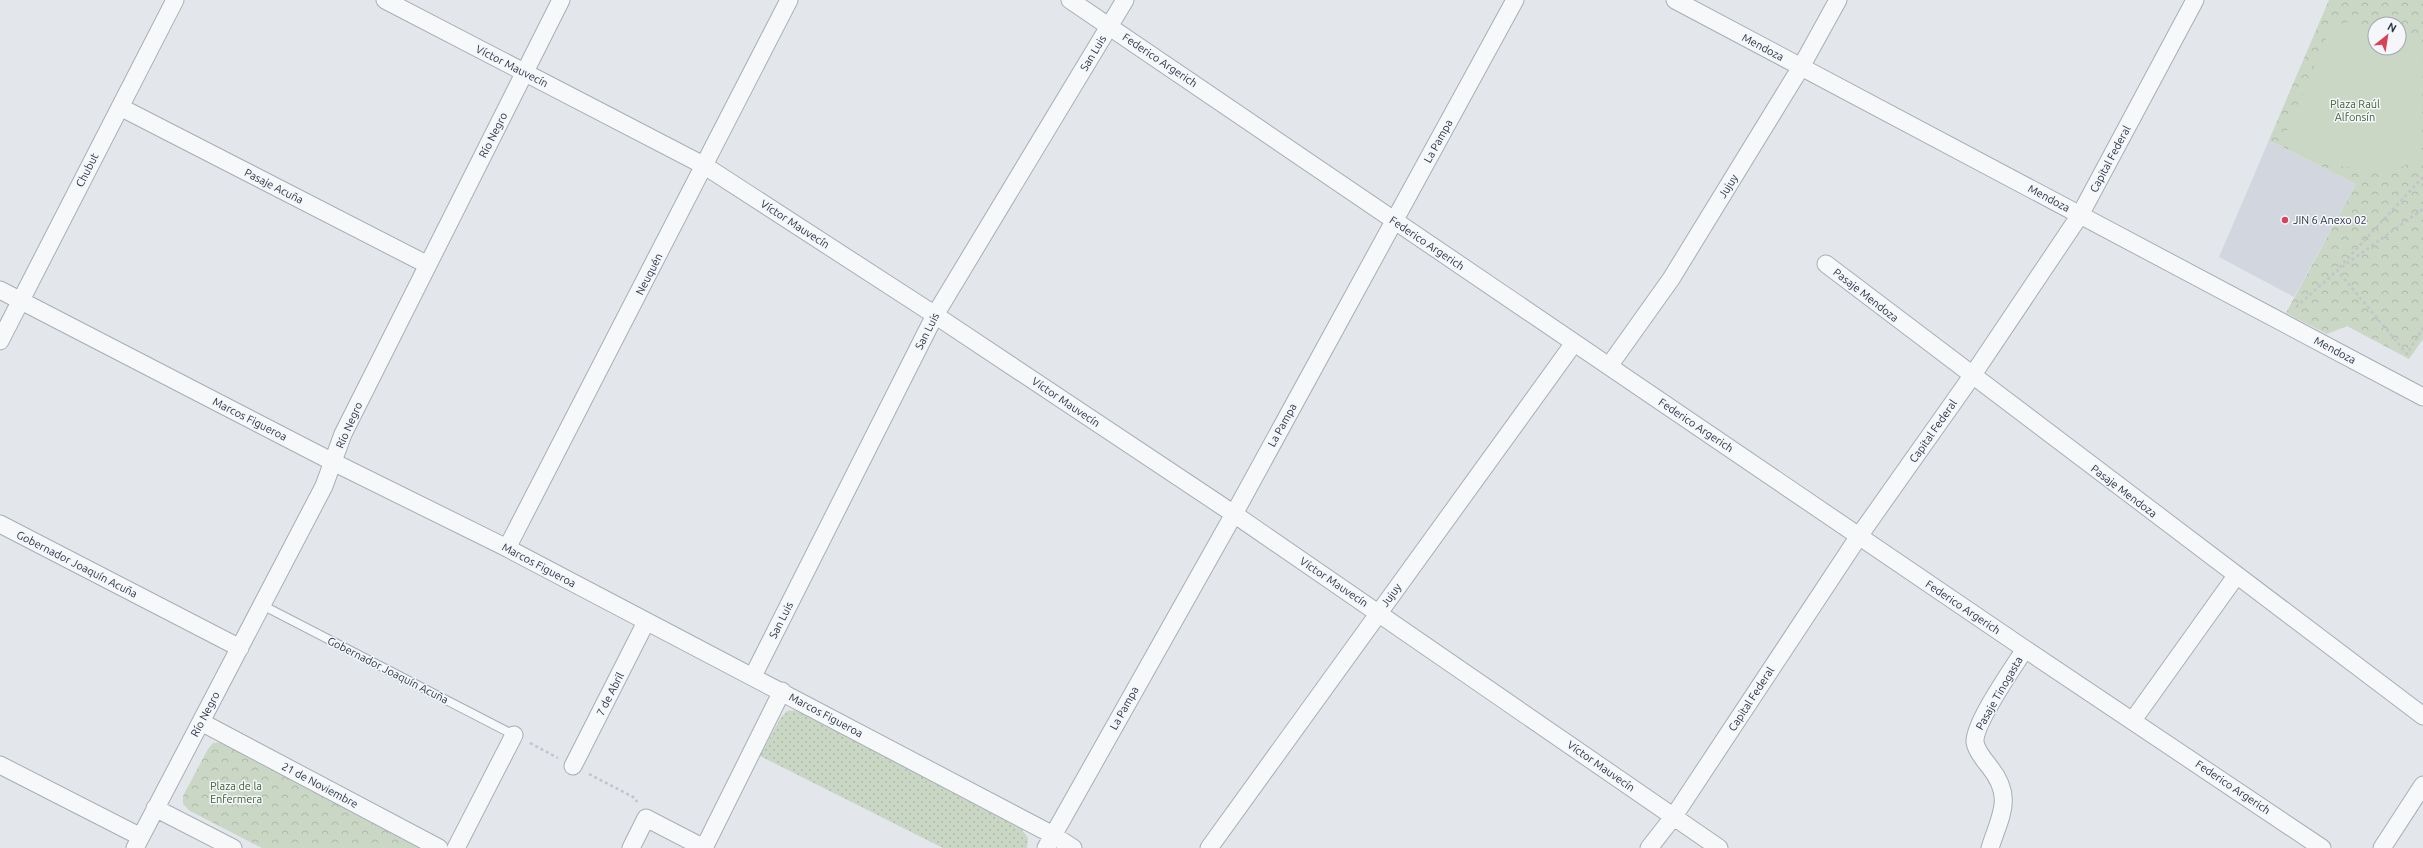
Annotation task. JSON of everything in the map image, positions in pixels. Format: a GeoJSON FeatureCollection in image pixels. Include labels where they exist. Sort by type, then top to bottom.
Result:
{"type":"FeatureCollection","features":[{"type":"Feature","properties":{"kind":"street","name":"Chubut"},"geometry":{"type":"LineString","coordinates":[[0,340],[175,0]]}},
{"type":"Feature","properties":{"kind":"street","name":"Víctor Mauvecín"},"geometry":{"type":"LineString","coordinates":[[385,0],[705,166],[935,315],[1234,514],[1719,848]]}},
{"type":"Feature","properties":{"kind":"street","name":"Río Negro"},"geometry":{"type":"LineString","coordinates":[[138,842],[324,486],[343,434],[561,0]]}},
{"type":"Feature","properties":{"kind":"street","name":"Neuquén"},"geometry":{"type":"LineString","coordinates":[[506,548],[705,166],[789,0]]}},
{"type":"Feature","properties":{"kind":"street","name":"Federico Argerich"},"geometry":{"type":"LineString","coordinates":[[1070,0],[2025,649],[2322,848]]}},
{"type":"Feature","properties":{"kind":"street","name":"San Luis"},"geometry":{"type":"LineString","coordinates":[[753,676],[935,315],[1126,0]]}},
{"type":"Feature","properties":{"kind":"street","name":"La Pampa"},"geometry":{"type":"LineString","coordinates":[[1049,841],[1234,514],[1515,0]]}},
{"type":"Feature","properties":{"kind":"street","name":"Mendoza"},"geometry":{"type":"LineString","coordinates":[[1675,0],[2423,397]]}},
{"type":"Feature","properties":{"kind":"street","name":"Jujuy"},"geometry":{"type":"LineString","coordinates":[[1609,366],[1671,279],[1801,67],[1838,0]]}},
{"type":"Feature","properties":{"kind":"street","name":"Capital Federal"},"geometry":{"type":"LineString","coordinates":[[1649,848],[1674,816],[1859,536],[1972,376],[2080,215],[2195,0]]}},
{"type":"Feature","properties":{"kind":"street","name":"Pasaje Acuña"},"geometry":{"type":"LineString","coordinates":[[120,107],[428,265]]}},
{"type":"Feature","properties":{"kind":"street","name":"Pasaje Mendoza"},"geometry":{"type":"LineString","coordinates":[[1826,264],[2236,576],[2423,716]]}},
{"type":"Feature","properties":{"kind":"street","name":"Marcos Figueroa"},"geometry":{"type":"LineString","coordinates":[[0,290],[333,462],[506,548],[646,622],[782,691],[1049,841],[1073,848]]}},
{"type":"Feature","properties":{"kind":"street","name":"Jujuy"},"geometry":{"type":"LineString","coordinates":[[1209,848],[1378,612],[1574,343]]}},
{"type":"Feature","properties":{"kind":"street","name":"Gobernador Joaquín Acuña"},"geometry":{"type":"LineString","coordinates":[[0,524],[240,648]]}},
{"type":"Feature","properties":{"kind":"street"},"geometry":{"type":"LineString","coordinates":[[2133,720],[2236,576]]}},
{"type":"Feature","properties":{"kind":"street","name":"7 de Abril"},"geometry":{"type":"LineString","coordinates":[[573,766],[646,622]]}},
{"type":"Feature","properties":{"kind":"street","name":"Pasaje Tinogasta"},"geometry":{"type":"LineString","coordinates":[[1990,848],[2003,808],[2004,792],[1999,779],[1982,758],[1975,743],[1977,727],[2025,649]]}},
{"type":"Feature","properties":{"kind":"street"},"geometry":{"type":"LineString","coordinates":[[631,848],[646,818],[704,848],[782,691]]}},
{"type":"Feature","properties":{"kind":"street","name":"21 de Noviembre"},"geometry":{"type":"LineString","coordinates":[[201,722],[439,848]]}},
{"type":"Feature","properties":{"kind":"street"},"geometry":{"type":"LineString","coordinates":[[456,848],[514,735]]}},
{"type":"Feature","properties":{"kind":"street"},"geometry":{"type":"LineString","coordinates":[[0,765],[138,842]]}},
{"type":"Feature","properties":{"kind":"street"},"geometry":{"type":"LineString","coordinates":[[2382,848],[2423,785]]}},
{"type":"Feature","properties":{"kind":"street"},"geometry":{"type":"LineString","coordinates":[[155,808],[233,848]]}},
{"type":"Feature","properties":{"kind":"lane","name":"Gobernador Joaquín Acuña"},"geometry":{"type":"LineString","coordinates":[[262,605],[514,735]]}},
{"type":"Feature","properties":{"kind":"path"},"geometry":{"type":"LineString","coordinates":[[2296,307],[2337,270],[2423,177]]}},
{"type":"Feature","properties":{"kind":"path"},"geometry":{"type":"LineString","coordinates":[[2337,270],[2423,209]]}},
{"type":"Feature","properties":{"kind":"path"},"geometry":{"type":"LineString","coordinates":[[2337,270],[2407,354],[2423,328]]}},
{"type":"Feature","properties":{"kind":"shaded area","name":"JIN 6 Anexo 02"},"geometry":{"type":"Polygon","coordinates":[[[2269,140],[2356,184],[2294,297],[2219,257],[2269,140]]]}},
{"type":"Feature","properties":{"kind":"green space","name":"Plaza Raúl Alfonsín"},"geometry":{"type":"Polygon","coordinates":[[[2329,0],[2423,0],[2423,339],[2409,359],[2347,326],[2327,334],[2286,313],[2356,184],[2269,140],[2329,0]]]}},
{"type":"Feature","properties":{"kind":"green space"},"geometry":{"type":"Polygon","coordinates":[[[2346,22],[2367,25],[2367,56],[2407,56],[2407,31],[2418,38],[2423,49],[2422,158],[2387,173],[2320,163],[2282,142],[2330,29],[2346,22]]]}},
{"type":"Feature","properties":{"kind":"green space"},"geometry":{"type":"Polygon","coordinates":[[[797,710],[1020,827],[1028,838],[1027,848],[943,848],[760,756],[780,719],[787,711],[797,710]]]}},
{"type":"Feature","properties":{"kind":"green space","name":"Plaza de la Enfermera"},"geometry":{"type":"Polygon","coordinates":[[[222,742],[423,848],[262,848],[190,811],[183,804],[183,796],[208,749],[213,743],[222,742]]]}},
{"type":"Feature","properties":{"kind":"place","name":"JIN 6 Anexo 02"},"geometry":{"type":"Point","coordinates":[2285,220]}}]}
